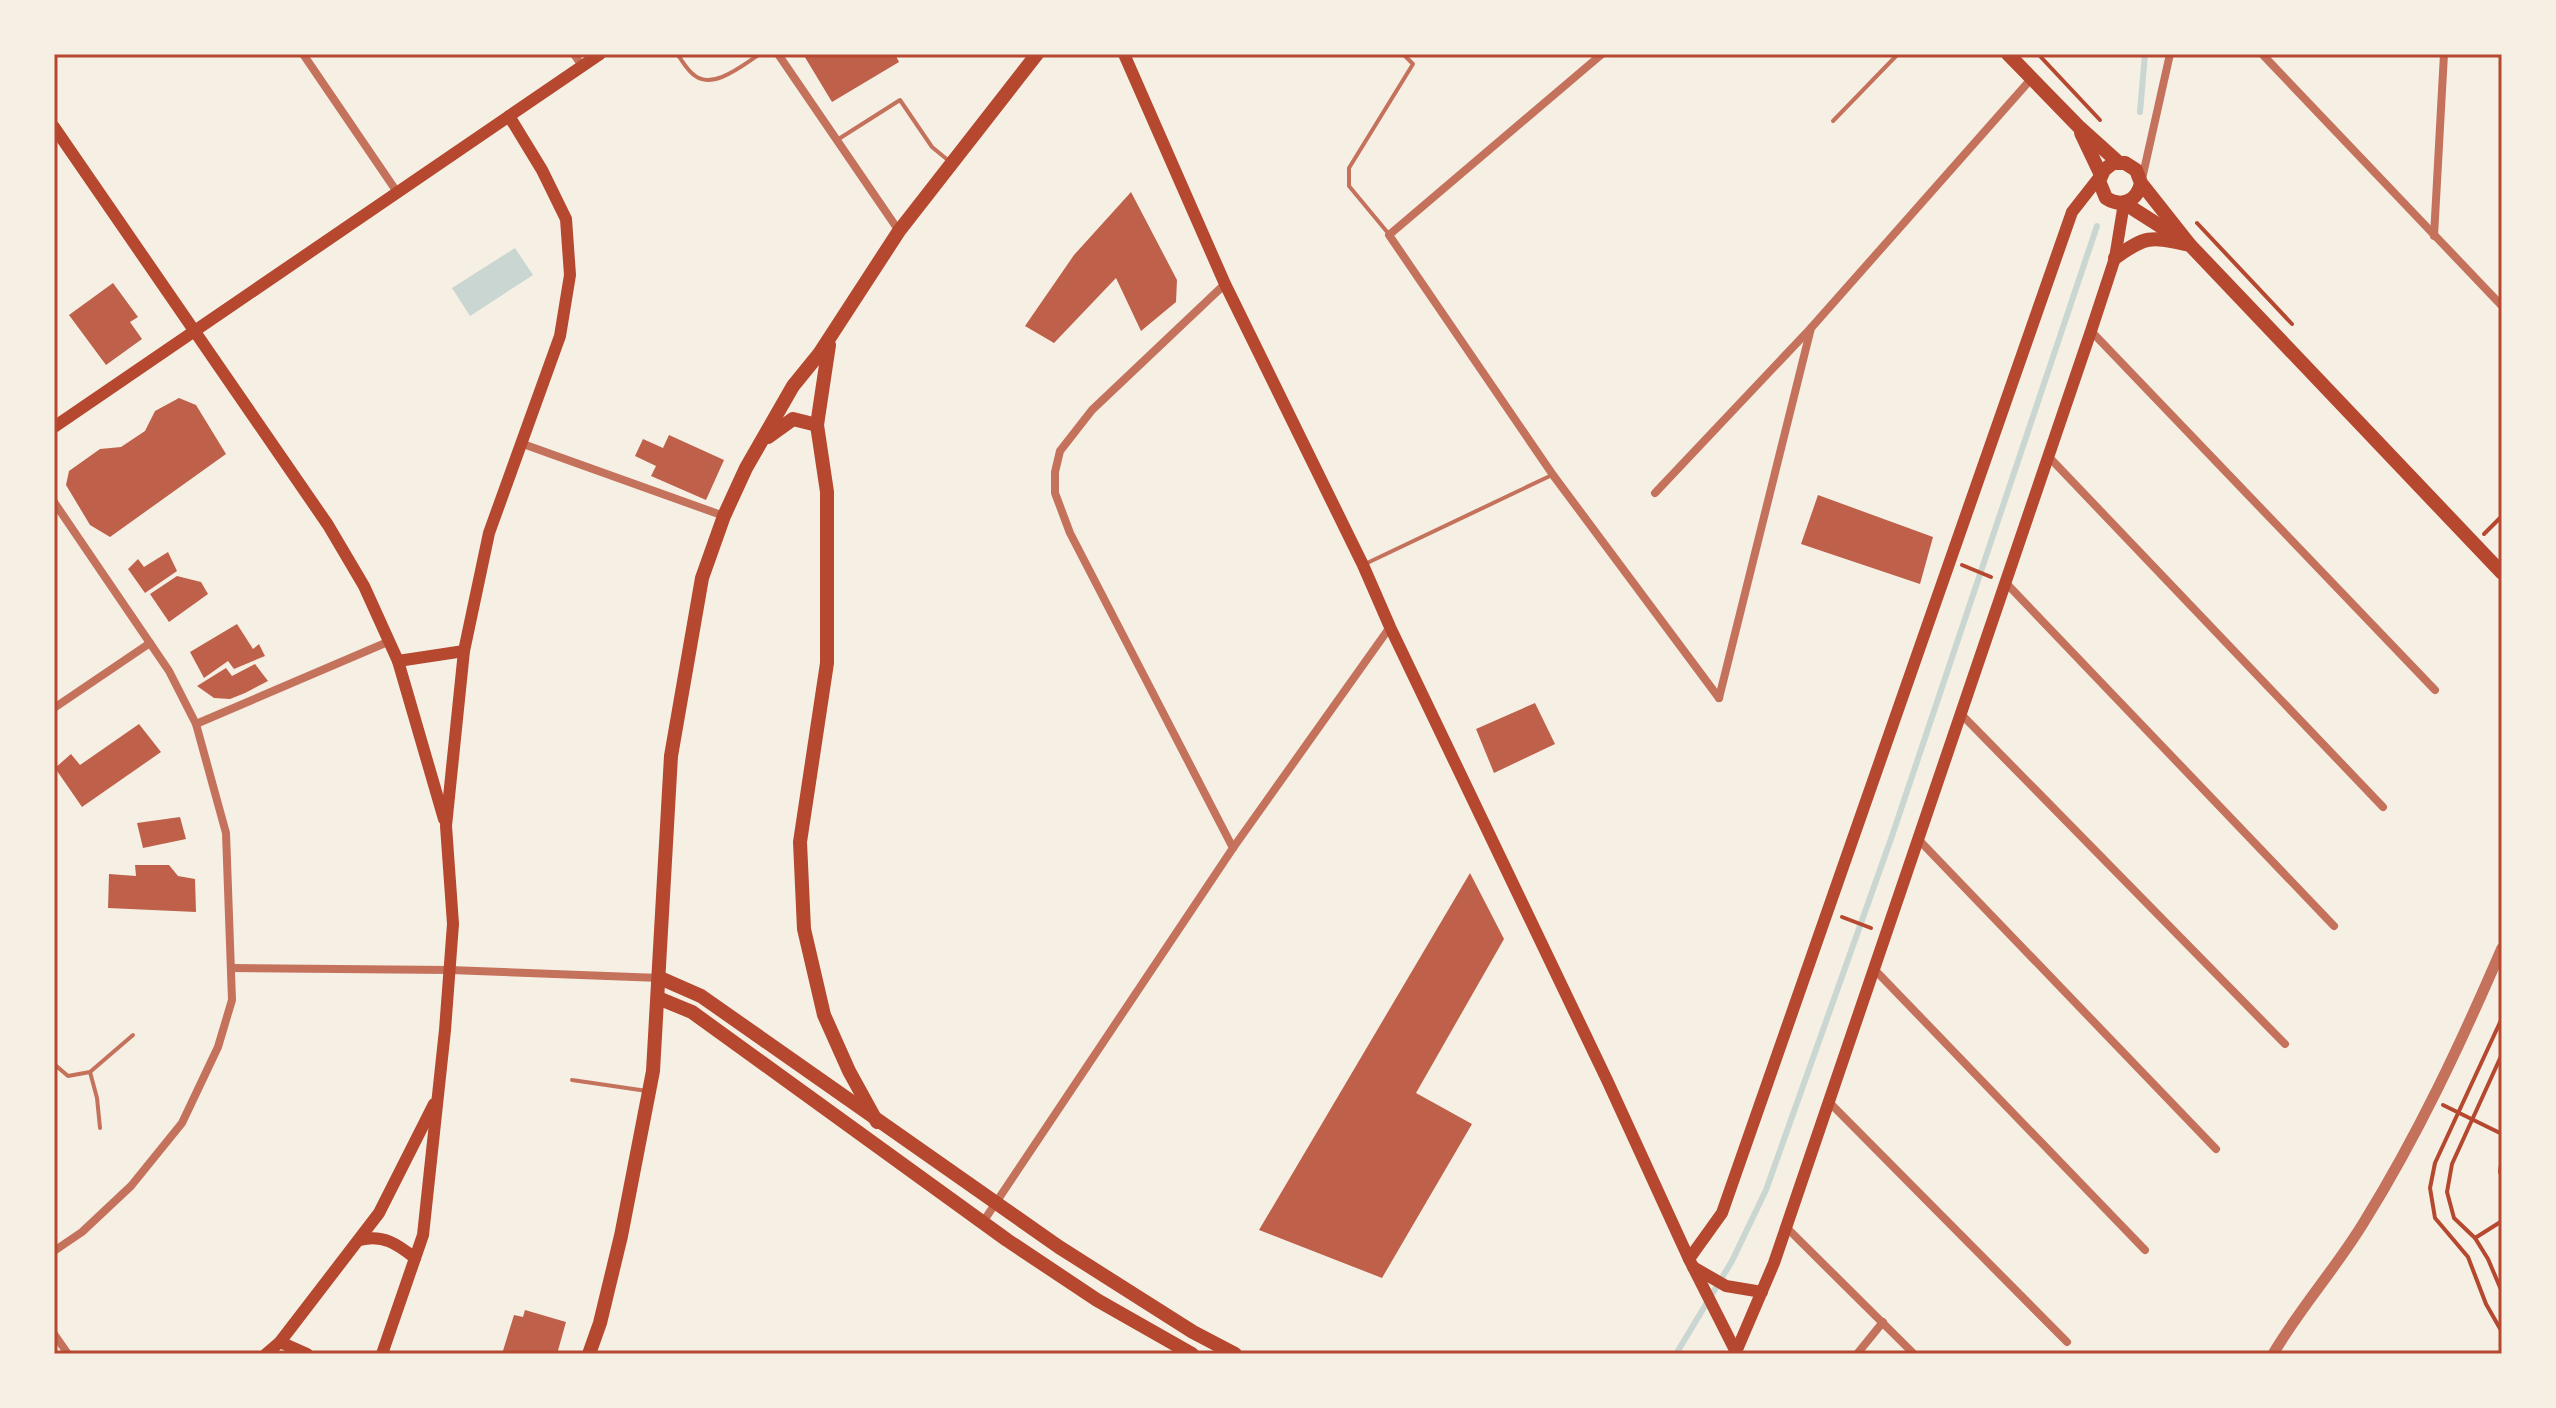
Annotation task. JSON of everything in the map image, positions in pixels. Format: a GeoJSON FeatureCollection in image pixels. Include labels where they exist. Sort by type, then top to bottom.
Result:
{"type":"FeatureCollection","features":[{"type":"Feature","properties":{"kind":"main road"},"geometry":{"type":"LineString","coordinates":[[54,427],[600,54]]}},
{"type":"Feature","properties":{"kind":"main road"},"geometry":{"type":"LineString","coordinates":[[589,1354],[600,1323],[621,1236],[653,1071],[671,756],[702,578],[724,516],[793,386],[899,231],[1037,54]]}},
{"type":"Feature","properties":{"kind":"main road"},"geometry":{"type":"LineString","coordinates":[[1124,54],[1225,284],[1363,565],[1736,1353]]}},
{"type":"Feature","properties":{"kind":"main road"},"geometry":{"type":"LineString","coordinates":[[2008,54],[2118,162]]}},
{"type":"Feature","properties":{"kind":"main road"},"geometry":{"type":"LineString","coordinates":[[382,1354],[423,1235],[450,970],[453,924],[446,826],[464,651],[489,533],[560,336],[570,275],[566,219],[542,170],[509,116]]}},
{"type":"Feature","properties":{"kind":"main road"},"geometry":{"type":"LineString","coordinates":[[2078,126],[2101,175],[2100,187],[2106,198],[2124,203],[2190,245]]}},
{"type":"Feature","properties":{"kind":"main road"},"geometry":{"type":"LineString","coordinates":[[54,127],[58,144],[328,525],[364,586],[398,661],[446,826]]}},
{"type":"Feature","properties":{"kind":"main road"},"geometry":{"type":"LineString","coordinates":[[1691,1263],[1722,1213],[1953,561],[2072,212],[2108,166],[2118,162],[2136,170],[2141,183],[2190,245],[2502,573]]}},
{"type":"Feature","properties":{"kind":"main road"},"geometry":{"type":"LineString","coordinates":[[2124,203],[2136,196],[2141,183]]}},
{"type":"Feature","properties":{"kind":"main road"},"geometry":{"type":"LineString","coordinates":[[1736,1353],[1762,1292],[1829,1102],[1961,714],[2000,580],[2049,457],[2115,258],[2124,203]]}},
{"type":"Feature","properties":{"kind":"main road"},"geometry":{"type":"LineString","coordinates":[[2115,258],[2137,242],[2159,239],[2190,245]]}},
{"type":"Feature","properties":{"kind":"main road"},"geometry":{"type":"LineString","coordinates":[[831,334],[822,376],[817,425],[827,492],[827,663],[800,842],[804,929],[824,1015],[849,1071],[877,1122]]}},
{"type":"Feature","properties":{"kind":"main road"},"geometry":{"type":"LineString","coordinates":[[762,442],[793,419],[817,425]]}},
{"type":"Feature","properties":{"kind":"main road"},"geometry":{"type":"LineString","coordinates":[[398,661],[464,651]]}},
{"type":"Feature","properties":{"kind":"main road"},"geometry":{"type":"LineString","coordinates":[[660,978],[701,996],[996,1204],[1193,1332],[1235,1354]]}},
{"type":"Feature","properties":{"kind":"main road"},"geometry":{"type":"LineString","coordinates":[[658,998],[692,1012],[983,1222],[1097,1300],[1192,1354]]}},
{"type":"Feature","properties":{"kind":"main road"},"geometry":{"type":"LineString","coordinates":[[266,1354],[280,1342],[379,1213],[438,1098]]}},
{"type":"Feature","properties":{"kind":"main road"},"geometry":{"type":"LineString","coordinates":[[360,1240],[376,1236],[397,1245],[415,1258]]}},
{"type":"Feature","properties":{"kind":"main road"},"geometry":{"type":"LineString","coordinates":[[1703,1278],[1726,1286],[1762,1292]]}},
{"type":"Feature","properties":{"kind":"main road"},"geometry":{"type":"LineString","coordinates":[[280,1342],[307,1354]]}},
{"type":"Feature","properties":{"kind":"street"},"geometry":{"type":"LineString","coordinates":[[303,54],[397,192]]}},
{"type":"Feature","properties":{"kind":"street"},"geometry":{"type":"LineString","coordinates":[[574,54],[582,66]]}},
{"type":"Feature","properties":{"kind":"street"},"geometry":{"type":"LineString","coordinates":[[778,54],[899,231]]}},
{"type":"Feature","properties":{"kind":"street"},"geometry":{"type":"LineString","coordinates":[[1602,54],[1389,235],[1553,475],[1719,698],[1811,328]]}},
{"type":"Feature","properties":{"kind":"street"},"geometry":{"type":"LineString","coordinates":[[2141,183],[2170,54]]}},
{"type":"Feature","properties":{"kind":"street"},"geometry":{"type":"LineString","coordinates":[[2262,54],[2502,306]]}},
{"type":"Feature","properties":{"kind":"street"},"geometry":{"type":"LineString","coordinates":[[2275,54],[2275,67]]}},
{"type":"Feature","properties":{"kind":"street"},"geometry":{"type":"LineString","coordinates":[[2434,236],[2444,54]]}},
{"type":"Feature","properties":{"kind":"street"},"geometry":{"type":"LineString","coordinates":[[1655,493],[1811,328],[2032,78]]}},
{"type":"Feature","properties":{"kind":"street"},"geometry":{"type":"LineString","coordinates":[[1225,284],[1092,410],[1060,451],[1055,472],[1055,493],[1070,533],[1233,848]]}},
{"type":"Feature","properties":{"kind":"street"},"geometry":{"type":"LineString","coordinates":[[2091,331],[2435,690]]}},
{"type":"Feature","properties":{"kind":"street"},"geometry":{"type":"LineString","coordinates":[[523,444],[724,516]]}},
{"type":"Feature","properties":{"kind":"street"},"geometry":{"type":"LineString","coordinates":[[2049,457],[2383,807]]}},
{"type":"Feature","properties":{"kind":"street"},"geometry":{"type":"LineString","coordinates":[[54,502],[169,671],[196,724],[226,833],[232,1000],[218,1047],[182,1123],[131,1186],[82,1232],[54,1251]]}},
{"type":"Feature","properties":{"kind":"street"},"geometry":{"type":"LineString","coordinates":[[2000,580],[2334,926]]}},
{"type":"Feature","properties":{"kind":"street"},"geometry":{"type":"LineString","coordinates":[[983,1222],[1233,848],[1390,627]]}},
{"type":"Feature","properties":{"kind":"street"},"geometry":{"type":"LineString","coordinates":[[196,724],[390,641]]}},
{"type":"Feature","properties":{"kind":"street"},"geometry":{"type":"LineString","coordinates":[[54,708],[150,643]]}},
{"type":"Feature","properties":{"kind":"street"},"geometry":{"type":"LineString","coordinates":[[1961,714],[2285,1044]]}},
{"type":"Feature","properties":{"kind":"street"},"geometry":{"type":"LineString","coordinates":[[1918,839],[2216,1149]]}},
{"type":"Feature","properties":{"kind":"street"},"geometry":{"type":"LineString","coordinates":[[2273,1354],[2362,1226],[2403,1157],[2433,1100],[2502,948]]}},
{"type":"Feature","properties":{"kind":"street"},"geometry":{"type":"LineString","coordinates":[[231,968],[450,970],[660,978]]}},
{"type":"Feature","properties":{"kind":"street"},"geometry":{"type":"LineString","coordinates":[[1874,969],[2145,1250]]}},
{"type":"Feature","properties":{"kind":"street"},"geometry":{"type":"LineString","coordinates":[[1829,1102],[2067,1342]]}},
{"type":"Feature","properties":{"kind":"street"},"geometry":{"type":"LineString","coordinates":[[1786,1227],[1914,1354]]}},
{"type":"Feature","properties":{"kind":"street"},"geometry":{"type":"LineString","coordinates":[[1857,1354],[1883,1322]]}},
{"type":"Feature","properties":{"kind":"street"},"geometry":{"type":"LineString","coordinates":[[54,1334],[68,1354]]}},
{"type":"Feature","properties":{"kind":"lane"},"geometry":{"type":"LineString","coordinates":[[677,54],[693,75],[704,80],[716,79],[760,54]]}},
{"type":"Feature","properties":{"kind":"lane"},"geometry":{"type":"LineString","coordinates":[[1389,235],[1349,186],[1349,168],[1413,64],[1403,54]]}},
{"type":"Feature","properties":{"kind":"lane"},"geometry":{"type":"LineString","coordinates":[[1833,121],[1898,54]]}},
{"type":"Feature","properties":{"kind":"lane"},"geometry":{"type":"LineString","coordinates":[[837,140],[900,100],[932,147],[951,164]]}},
{"type":"Feature","properties":{"kind":"lane"},"geometry":{"type":"LineString","coordinates":[[1363,565],[1553,475]]}},
{"type":"Feature","properties":{"kind":"lane"},"geometry":{"type":"LineString","coordinates":[[54,1064],[68,1076],[90,1072],[133,1035]]}},
{"type":"Feature","properties":{"kind":"lane"},"geometry":{"type":"LineString","coordinates":[[90,1072],[100,1128]]}},
{"type":"Feature","properties":{"kind":"lane"},"geometry":{"type":"LineString","coordinates":[[572,1080],[649,1091]]}},
{"type":"Feature","properties":{"kind":"path"},"geometry":{"type":"LineString","coordinates":[[2038,54],[2102,123]]}},
{"type":"Feature","properties":{"kind":"path"},"geometry":{"type":"LineString","coordinates":[[2188,213],[2295,327]]}},
{"type":"Feature","properties":{"kind":"path"},"geometry":{"type":"LineString","coordinates":[[2476,545],[2502,516]]}},
{"type":"Feature","properties":{"kind":"path"},"geometry":{"type":"LineString","coordinates":[[2487,531],[2494,539]]}},
{"type":"Feature","properties":{"kind":"path"},"geometry":{"type":"LineString","coordinates":[[1962,565],[2000,580]]}},
{"type":"Feature","properties":{"kind":"path"},"geometry":{"type":"LineString","coordinates":[[1843,917],[1878,930]]}},
{"type":"Feature","properties":{"kind":"path"},"geometry":{"type":"LineString","coordinates":[[2502,1018],[2457,1111],[2435,1163],[2430,1188],[2435,1218],[2468,1257],[2486,1304],[2502,1332]]}},
{"type":"Feature","properties":{"kind":"path"},"geometry":{"type":"LineString","coordinates":[[2502,1054],[2452,1164],[2447,1192],[2454,1218],[2475,1238],[2502,1292]]}},
{"type":"Feature","properties":{"kind":"path"},"geometry":{"type":"LineString","coordinates":[[2433,1100],[2502,1134]]}},
{"type":"Feature","properties":{"kind":"path"},"geometry":{"type":"LineString","coordinates":[[2502,1158],[2502,1179]]}},
{"type":"Feature","properties":{"kind":"path"},"geometry":{"type":"LineString","coordinates":[[2475,1238],[2502,1221]]}},
{"type":"Feature","properties":{"kind":"shaded area"},"geometry":{"type":"Polygon","coordinates":[[[515,248],[533,275],[470,316],[452,288],[515,248]]]}},
{"type":"Feature","properties":{"kind":"building"},"geometry":{"type":"Polygon","coordinates":[[[803,54],[895,54],[899,62],[832,102],[803,54]]]}},
{"type":"Feature","properties":{"kind":"building"},"geometry":{"type":"Polygon","coordinates":[[[1131,192],[1177,280],[1176,302],[1141,331],[1116,278],[1054,343],[1025,326],[1074,255],[1131,192]]]}},
{"type":"Feature","properties":{"kind":"building"},"geometry":{"type":"Polygon","coordinates":[[[113,283],[138,317],[130,322],[142,339],[106,365],[69,315],[113,283]]]}},
{"type":"Feature","properties":{"kind":"building"},"geometry":{"type":"Polygon","coordinates":[[[179,398],[196,405],[226,454],[110,537],[90,525],[66,485],[69,471],[100,449],[121,447],[145,431],[155,411],[179,398]]]}},
{"type":"Feature","properties":{"kind":"building"},"geometry":{"type":"Polygon","coordinates":[[[669,435],[724,460],[706,500],[651,476],[656,466],[635,456],[643,439],[663,448],[669,435]]]}},
{"type":"Feature","properties":{"kind":"building"},"geometry":{"type":"Polygon","coordinates":[[[1818,495],[1933,537],[1920,584],[1801,544],[1818,495]]]}},
{"type":"Feature","properties":{"kind":"building"},"geometry":{"type":"Polygon","coordinates":[[[168,552],[177,571],[145,593],[128,569],[138,559],[144,567],[168,552]]]}},
{"type":"Feature","properties":{"kind":"building"},"geometry":{"type":"Polygon","coordinates":[[[177,576],[201,582],[208,594],[169,622],[150,594],[177,576]]]}},
{"type":"Feature","properties":{"kind":"building"},"geometry":{"type":"Polygon","coordinates":[[[237,624],[253,649],[259,644],[265,656],[234,669],[228,661],[204,678],[190,652],[237,624]]]}},
{"type":"Feature","properties":{"kind":"building"},"geometry":{"type":"Polygon","coordinates":[[[255,664],[268,681],[230,699],[214,698],[197,686],[226,668],[232,676],[255,664]]]}},
{"type":"Feature","properties":{"kind":"building"},"geometry":{"type":"Polygon","coordinates":[[[1535,703],[1555,744],[1494,773],[1476,729],[1535,703]]]}},
{"type":"Feature","properties":{"kind":"building"},"geometry":{"type":"Polygon","coordinates":[[[139,724],[161,752],[82,807],[55,768],[71,754],[80,765],[139,724]]]}},
{"type":"Feature","properties":{"kind":"building"},"geometry":{"type":"Polygon","coordinates":[[[180,817],[186,839],[143,848],[137,823],[180,817]]]}},
{"type":"Feature","properties":{"kind":"building"},"geometry":{"type":"Polygon","coordinates":[[[135,865],[169,865],[178,876],[195,879],[196,912],[108,908],[109,874],[136,876],[135,865]]]}},
{"type":"Feature","properties":{"kind":"building"},"geometry":{"type":"Polygon","coordinates":[[[1470,873],[1504,939],[1416,1093],[1472,1124],[1382,1278],[1259,1230],[1470,873]]]}},
{"type":"Feature","properties":{"kind":"building"},"geometry":{"type":"Polygon","coordinates":[[[525,1310],[566,1322],[557,1354],[502,1354],[514,1315],[523,1317],[525,1310]]]}},
{"type":"Feature","properties":{"kind":"waterway"},"geometry":{"type":"LineString","coordinates":[[2140,112],[2145,54]]}},
{"type":"Feature","properties":{"kind":"waterway"},"geometry":{"type":"LineString","coordinates":[[1676,1354],[1732,1261],[1766,1190],[1892,836],[2097,226]]}}]}
